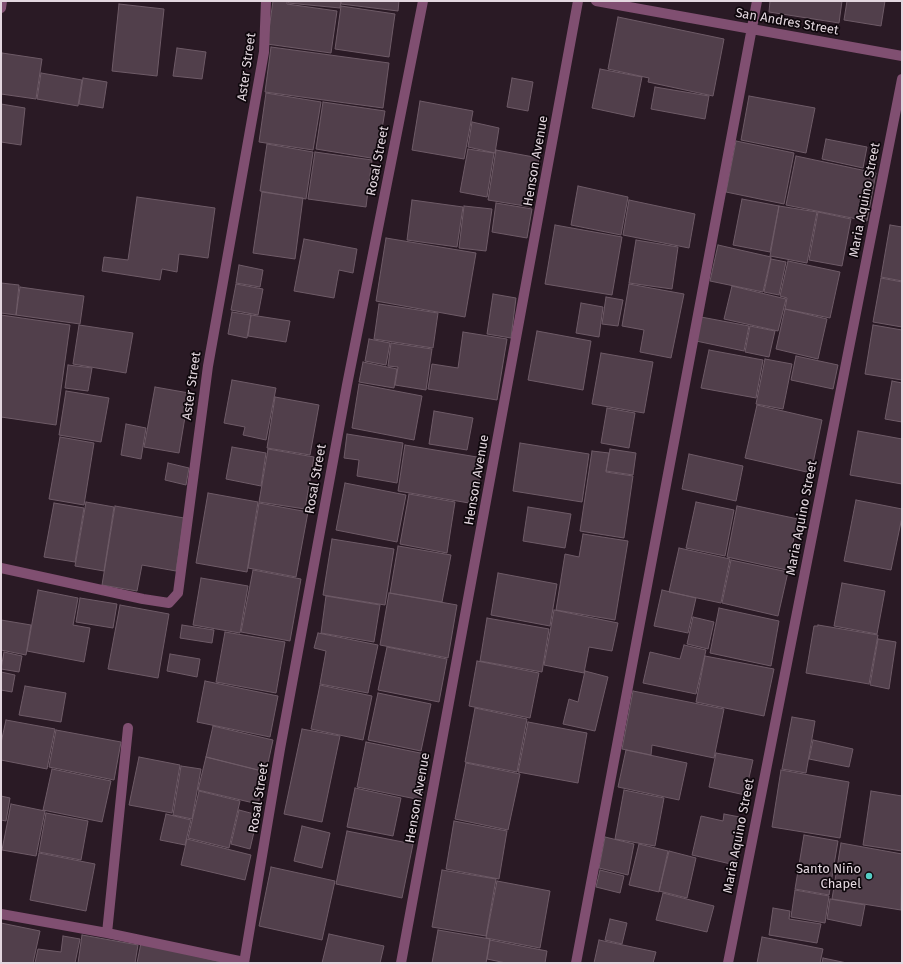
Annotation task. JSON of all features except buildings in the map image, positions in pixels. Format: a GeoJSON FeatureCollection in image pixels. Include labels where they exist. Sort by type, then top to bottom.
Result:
{"type":"FeatureCollection","features":[{"type":"Feature","properties":{"kind":"street"},"geometry":{"type":"LineString","coordinates":[[1,8],[2,1]]}},
{"type":"Feature","properties":{"kind":"street","name":"Aster Street"},"geometry":{"type":"LineString","coordinates":[[1,568],[143,599],[169,603],[178,593],[208,366],[264,52],[266,1]]}},
{"type":"Feature","properties":{"kind":"street","name":"Rosal Street"},"geometry":{"type":"LineString","coordinates":[[244,962],[280,749],[347,385],[424,1]]}},
{"type":"Feature","properties":{"kind":"street","name":"Henson Avenue"},"geometry":{"type":"LineString","coordinates":[[401,963],[578,1]]}},
{"type":"Feature","properties":{"kind":"street","name":"San Andres Street"},"geometry":{"type":"LineString","coordinates":[[596,1],[902,56]]}},
{"type":"Feature","properties":{"kind":"street"},"geometry":{"type":"LineString","coordinates":[[576,963],[757,1]]}},
{"type":"Feature","properties":{"kind":"street","name":"Maria Aquino Street"},"geometry":{"type":"LineString","coordinates":[[728,963],[902,79]]}},
{"type":"Feature","properties":{"kind":"street"},"geometry":{"type":"LineString","coordinates":[[107,932],[128,728]]}},
{"type":"Feature","properties":{"kind":"street"},"geometry":{"type":"LineString","coordinates":[[1,914],[107,932],[244,962]]}},
{"type":"Feature","properties":{"kind":"place","name":"Santo Niño Chapel"},"geometry":{"type":"Point","coordinates":[869,876]}}]}
